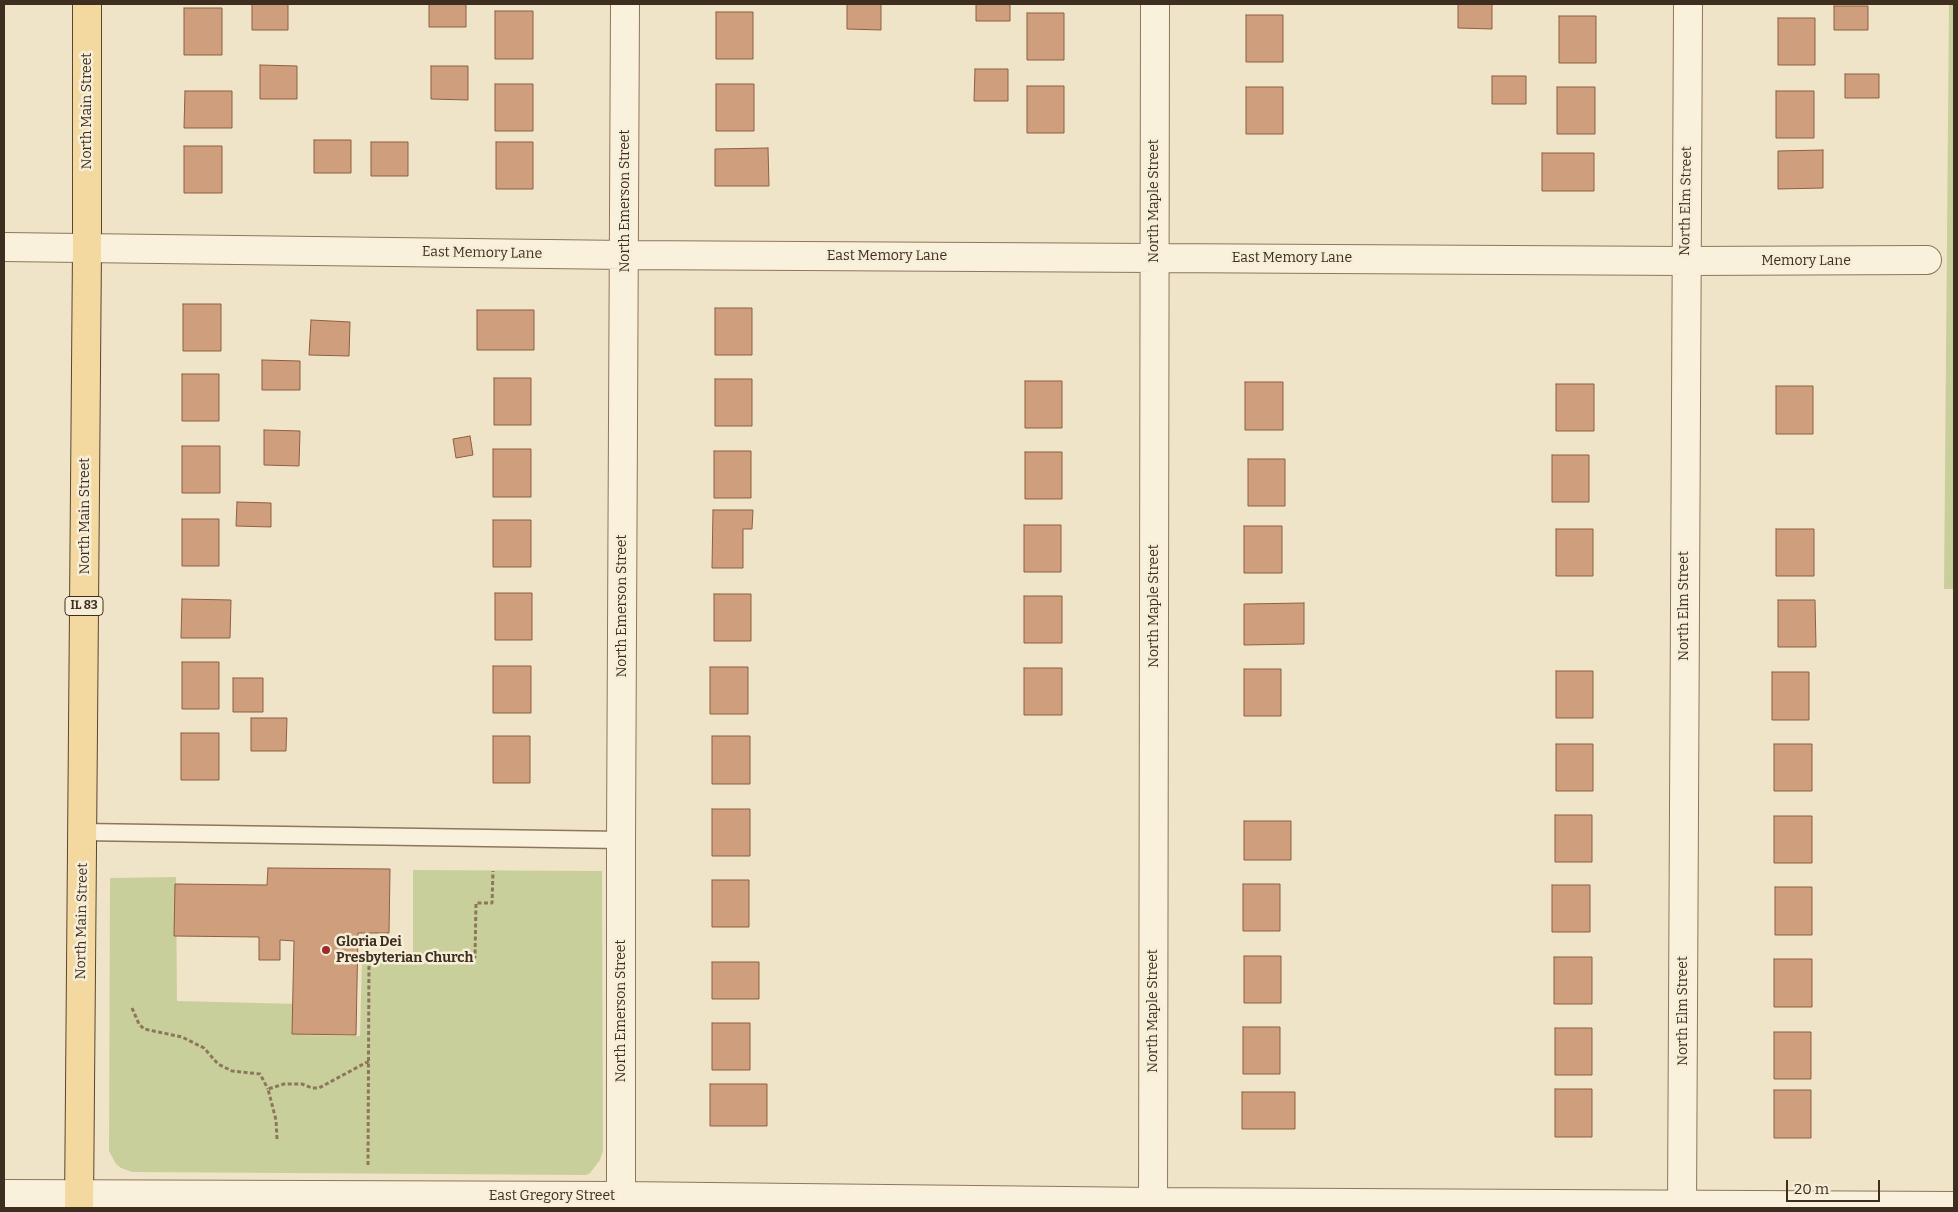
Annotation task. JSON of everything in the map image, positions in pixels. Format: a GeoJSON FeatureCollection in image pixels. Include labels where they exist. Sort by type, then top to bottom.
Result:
{"type":"FeatureCollection","features":[{"type":"Feature","properties":{"kind":"main road","name":"North Main Street"},"geometry":{"type":"LineString","coordinates":[[79,1201],[87,248],[87,4]]}},
{"type":"Feature","properties":{"kind":"street","name":"North Emerson Street"},"geometry":{"type":"LineString","coordinates":[[621,1202],[625,4]]}},
{"type":"Feature","properties":{"kind":"street","name":"North Maple Street"},"geometry":{"type":"LineString","coordinates":[[1153,1205],[1155,4]]}},
{"type":"Feature","properties":{"kind":"street","name":"North Elm Street"},"geometry":{"type":"LineString","coordinates":[[1682,1207],[1688,4]]}},
{"type":"Feature","properties":{"kind":"street","name":"East Memory Lane"},"geometry":{"type":"LineString","coordinates":[[4,247],[625,254],[1686,261]]}},
{"type":"Feature","properties":{"kind":"street","name":"Memory Lane"},"geometry":{"type":"LineString","coordinates":[[1686,261],[1927,260]]}},
{"type":"Feature","properties":{"kind":"street","name":"East Gregory Street"},"geometry":{"type":"LineString","coordinates":[[4,1194],[79,1201],[1682,1207],[1954,1206]]}},
{"type":"Feature","properties":{"kind":"lane"},"geometry":{"type":"LineString","coordinates":[[82,832],[621,840]]}},
{"type":"Feature","properties":{"kind":"path"},"geometry":{"type":"LineString","coordinates":[[368,1173],[369,956],[475,957],[476,903],[492,903],[493,871]]}},
{"type":"Feature","properties":{"kind":"path"},"geometry":{"type":"LineString","coordinates":[[132,1008],[139,1024],[144,1029],[189,1040],[204,1048],[218,1064],[234,1072],[260,1074],[268,1089],[276,1120],[277,1139]]}},
{"type":"Feature","properties":{"kind":"path"},"geometry":{"type":"LineString","coordinates":[[268,1089],[284,1084],[302,1084],[312,1088],[319,1088],[369,1061]]}},
{"type":"Feature","properties":{"kind":"green space"},"geometry":{"type":"Polygon","coordinates":[[[1949,4],[1954,4],[1954,589],[1944,589],[1949,4]]]}},
{"type":"Feature","properties":{"kind":"green space"},"geometry":{"type":"Polygon","coordinates":[[[413,870],[602,871],[603,1151],[600,1160],[590,1173],[586,1175],[132,1172],[116,1164],[109,1151],[110,878],[176,877],[177,1001],[302,1004],[302,1035],[360,1036],[362,956],[413,957],[413,870]]]}},
{"type":"Feature","properties":{"kind":"building"},"geometry":{"type":"Polygon","coordinates":[[[252,4],[288,4],[288,30],[252,30],[252,4]]]}},
{"type":"Feature","properties":{"kind":"building"},"geometry":{"type":"Polygon","coordinates":[[[429,4],[466,4],[466,27],[429,27],[429,4]]]}},
{"type":"Feature","properties":{"kind":"building"},"geometry":{"type":"Polygon","coordinates":[[[847,4],[881,4],[881,30],[847,29],[847,4]]]}},
{"type":"Feature","properties":{"kind":"building"},"geometry":{"type":"Polygon","coordinates":[[[976,4],[1010,4],[1010,21],[976,21],[976,4]]]}},
{"type":"Feature","properties":{"kind":"building"},"geometry":{"type":"Polygon","coordinates":[[[1458,4],[1492,4],[1492,29],[1458,28],[1458,4]]]}},
{"type":"Feature","properties":{"kind":"building"},"geometry":{"type":"Polygon","coordinates":[[[1834,6],[1868,6],[1868,30],[1834,30],[1834,6]]]}},
{"type":"Feature","properties":{"kind":"building"},"geometry":{"type":"Polygon","coordinates":[[[184,8],[222,8],[222,55],[184,55],[184,8]]]}},
{"type":"Feature","properties":{"kind":"building"},"geometry":{"type":"Polygon","coordinates":[[[495,11],[533,11],[533,59],[495,59],[495,11]]]}},
{"type":"Feature","properties":{"kind":"building"},"geometry":{"type":"Polygon","coordinates":[[[716,12],[753,12],[753,59],[716,59],[716,12]]]}},
{"type":"Feature","properties":{"kind":"building"},"geometry":{"type":"Polygon","coordinates":[[[1027,13],[1064,13],[1064,60],[1027,60],[1027,13]]]}},
{"type":"Feature","properties":{"kind":"building"},"geometry":{"type":"Polygon","coordinates":[[[1246,15],[1283,15],[1283,62],[1246,62],[1246,15]]]}},
{"type":"Feature","properties":{"kind":"building"},"geometry":{"type":"Polygon","coordinates":[[[1559,16],[1596,16],[1596,63],[1559,63],[1559,16]]]}},
{"type":"Feature","properties":{"kind":"building"},"geometry":{"type":"Polygon","coordinates":[[[1778,18],[1815,18],[1815,65],[1778,65],[1778,18]]]}},
{"type":"Feature","properties":{"kind":"building"},"geometry":{"type":"Polygon","coordinates":[[[260,65],[297,66],[297,99],[260,99],[260,65]]]}},
{"type":"Feature","properties":{"kind":"building"},"geometry":{"type":"Polygon","coordinates":[[[431,66],[468,66],[468,100],[431,99],[431,66]]]}},
{"type":"Feature","properties":{"kind":"building"},"geometry":{"type":"Polygon","coordinates":[[[975,69],[1008,69],[1008,101],[974,101],[975,69]]]}},
{"type":"Feature","properties":{"kind":"building"},"geometry":{"type":"Polygon","coordinates":[[[1845,74],[1879,74],[1879,98],[1845,98],[1845,74]]]}},
{"type":"Feature","properties":{"kind":"building"},"geometry":{"type":"Polygon","coordinates":[[[1492,76],[1526,76],[1526,104],[1492,104],[1492,76]]]}},
{"type":"Feature","properties":{"kind":"building"},"geometry":{"type":"Polygon","coordinates":[[[495,84],[533,84],[533,131],[495,131],[495,84]]]}},
{"type":"Feature","properties":{"kind":"building"},"geometry":{"type":"Polygon","coordinates":[[[716,84],[754,84],[754,131],[716,131],[716,84]]]}},
{"type":"Feature","properties":{"kind":"building"},"geometry":{"type":"Polygon","coordinates":[[[1027,86],[1064,86],[1064,133],[1027,133],[1027,86]]]}},
{"type":"Feature","properties":{"kind":"building"},"geometry":{"type":"Polygon","coordinates":[[[1246,87],[1283,87],[1283,134],[1246,134],[1246,87]]]}},
{"type":"Feature","properties":{"kind":"building"},"geometry":{"type":"Polygon","coordinates":[[[1557,87],[1595,87],[1595,134],[1557,134],[1557,87]]]}},
{"type":"Feature","properties":{"kind":"building"},"geometry":{"type":"Polygon","coordinates":[[[185,91],[232,91],[232,128],[184,128],[185,91]]]}},
{"type":"Feature","properties":{"kind":"building"},"geometry":{"type":"Polygon","coordinates":[[[1776,91],[1814,91],[1814,138],[1776,138],[1776,91]]]}},
{"type":"Feature","properties":{"kind":"building"},"geometry":{"type":"Polygon","coordinates":[[[314,140],[351,140],[351,173],[314,173],[314,140]]]}},
{"type":"Feature","properties":{"kind":"building"},"geometry":{"type":"Polygon","coordinates":[[[371,142],[408,142],[408,176],[371,176],[371,142]]]}},
{"type":"Feature","properties":{"kind":"building"},"geometry":{"type":"Polygon","coordinates":[[[496,142],[533,142],[533,189],[496,189],[496,142]]]}},
{"type":"Feature","properties":{"kind":"building"},"geometry":{"type":"Polygon","coordinates":[[[184,146],[222,146],[222,193],[184,193],[184,146]]]}},
{"type":"Feature","properties":{"kind":"building"},"geometry":{"type":"Polygon","coordinates":[[[768,148],[769,186],[715,186],[715,149],[768,148]]]}},
{"type":"Feature","properties":{"kind":"building"},"geometry":{"type":"Polygon","coordinates":[[[1823,150],[1823,188],[1778,189],[1778,151],[1823,150]]]}},
{"type":"Feature","properties":{"kind":"building"},"geometry":{"type":"Polygon","coordinates":[[[1542,153],[1594,153],[1594,191],[1542,191],[1542,153]]]}},
{"type":"Feature","properties":{"kind":"building"},"geometry":{"type":"Polygon","coordinates":[[[183,304],[221,304],[221,351],[183,351],[183,304]]]}},
{"type":"Feature","properties":{"kind":"building"},"geometry":{"type":"Polygon","coordinates":[[[715,308],[752,308],[752,355],[715,355],[715,308]]]}},
{"type":"Feature","properties":{"kind":"building"},"geometry":{"type":"Polygon","coordinates":[[[477,310],[534,310],[534,350],[477,350],[477,310]]]}},
{"type":"Feature","properties":{"kind":"building"},"geometry":{"type":"Polygon","coordinates":[[[311,320],[350,322],[349,356],[309,355],[311,320]]]}},
{"type":"Feature","properties":{"kind":"building"},"geometry":{"type":"Polygon","coordinates":[[[262,360],[300,361],[300,390],[262,390],[262,360]]]}},
{"type":"Feature","properties":{"kind":"building"},"geometry":{"type":"Polygon","coordinates":[[[182,374],[219,374],[219,421],[182,421],[182,374]]]}},
{"type":"Feature","properties":{"kind":"building"},"geometry":{"type":"Polygon","coordinates":[[[494,378],[531,378],[531,425],[494,425],[494,378]]]}},
{"type":"Feature","properties":{"kind":"building"},"geometry":{"type":"Polygon","coordinates":[[[715,379],[752,379],[752,426],[715,426],[715,379]]]}},
{"type":"Feature","properties":{"kind":"building"},"geometry":{"type":"Polygon","coordinates":[[[1025,381],[1062,381],[1062,428],[1025,428],[1025,381]]]}},
{"type":"Feature","properties":{"kind":"building"},"geometry":{"type":"Polygon","coordinates":[[[1245,382],[1283,382],[1283,430],[1245,430],[1245,382]]]}},
{"type":"Feature","properties":{"kind":"building"},"geometry":{"type":"Polygon","coordinates":[[[1556,384],[1594,384],[1594,431],[1556,431],[1556,384]]]}},
{"type":"Feature","properties":{"kind":"building"},"geometry":{"type":"Polygon","coordinates":[[[1776,386],[1813,386],[1813,434],[1776,434],[1776,386]]]}},
{"type":"Feature","properties":{"kind":"building"},"geometry":{"type":"Polygon","coordinates":[[[264,430],[300,431],[299,466],[264,465],[264,430]]]}},
{"type":"Feature","properties":{"kind":"building"},"geometry":{"type":"Polygon","coordinates":[[[470,436],[473,455],[456,458],[453,439],[470,436]]]}},
{"type":"Feature","properties":{"kind":"building"},"geometry":{"type":"Polygon","coordinates":[[[182,446],[220,446],[220,493],[182,493],[182,446]]]}},
{"type":"Feature","properties":{"kind":"building"},"geometry":{"type":"Polygon","coordinates":[[[493,449],[531,449],[531,497],[493,497],[493,449]]]}},
{"type":"Feature","properties":{"kind":"building"},"geometry":{"type":"Polygon","coordinates":[[[714,451],[751,451],[751,498],[714,498],[714,451]]]}},
{"type":"Feature","properties":{"kind":"building"},"geometry":{"type":"Polygon","coordinates":[[[1025,452],[1062,452],[1062,499],[1025,499],[1025,452]]]}},
{"type":"Feature","properties":{"kind":"building"},"geometry":{"type":"Polygon","coordinates":[[[1552,455],[1589,455],[1589,502],[1552,502],[1552,455]]]}},
{"type":"Feature","properties":{"kind":"building"},"geometry":{"type":"Polygon","coordinates":[[[1248,459],[1285,459],[1285,506],[1248,506],[1248,459]]]}},
{"type":"Feature","properties":{"kind":"building"},"geometry":{"type":"Polygon","coordinates":[[[237,502],[271,503],[271,527],[236,526],[237,502]]]}},
{"type":"Feature","properties":{"kind":"building"},"geometry":{"type":"Polygon","coordinates":[[[713,510],[753,510],[752,529],[743,529],[743,568],[712,568],[713,510]]]}},
{"type":"Feature","properties":{"kind":"building"},"geometry":{"type":"Polygon","coordinates":[[[182,519],[219,519],[219,566],[182,566],[182,519]]]}},
{"type":"Feature","properties":{"kind":"building"},"geometry":{"type":"Polygon","coordinates":[[[493,520],[531,520],[531,567],[493,567],[493,520]]]}},
{"type":"Feature","properties":{"kind":"building"},"geometry":{"type":"Polygon","coordinates":[[[1024,525],[1061,525],[1061,572],[1024,572],[1024,525]]]}},
{"type":"Feature","properties":{"kind":"building"},"geometry":{"type":"Polygon","coordinates":[[[1244,526],[1282,526],[1282,573],[1244,573],[1244,526]]]}},
{"type":"Feature","properties":{"kind":"building"},"geometry":{"type":"Polygon","coordinates":[[[1556,529],[1593,529],[1593,576],[1556,576],[1556,529]]]}},
{"type":"Feature","properties":{"kind":"building"},"geometry":{"type":"Polygon","coordinates":[[[1776,529],[1814,529],[1814,576],[1776,576],[1776,529]]]}},
{"type":"Feature","properties":{"kind":"building"},"geometry":{"type":"Polygon","coordinates":[[[495,593],[532,593],[532,640],[495,640],[495,593]]]}},
{"type":"Feature","properties":{"kind":"building"},"geometry":{"type":"Polygon","coordinates":[[[714,594],[751,594],[751,641],[714,641],[714,594]]]}},
{"type":"Feature","properties":{"kind":"building"},"geometry":{"type":"Polygon","coordinates":[[[1024,596],[1062,596],[1062,643],[1024,643],[1024,596]]]}},
{"type":"Feature","properties":{"kind":"building"},"geometry":{"type":"Polygon","coordinates":[[[182,599],[231,600],[230,638],[181,638],[182,599]]]}},
{"type":"Feature","properties":{"kind":"building"},"geometry":{"type":"Polygon","coordinates":[[[1778,600],[1815,600],[1816,647],[1778,647],[1778,600]]]}},
{"type":"Feature","properties":{"kind":"building"},"geometry":{"type":"Polygon","coordinates":[[[1304,603],[1304,644],[1244,645],[1244,604],[1304,603]]]}},
{"type":"Feature","properties":{"kind":"building"},"geometry":{"type":"Polygon","coordinates":[[[182,662],[219,662],[219,709],[182,709],[182,662]]]}},
{"type":"Feature","properties":{"kind":"building"},"geometry":{"type":"Polygon","coordinates":[[[493,666],[531,666],[531,713],[493,713],[493,666]]]}},
{"type":"Feature","properties":{"kind":"building"},"geometry":{"type":"Polygon","coordinates":[[[710,667],[748,667],[748,714],[710,714],[710,667]]]}},
{"type":"Feature","properties":{"kind":"building"},"geometry":{"type":"Polygon","coordinates":[[[1024,668],[1062,668],[1062,715],[1024,715],[1024,668]]]}},
{"type":"Feature","properties":{"kind":"building"},"geometry":{"type":"Polygon","coordinates":[[[1244,669],[1281,669],[1281,716],[1244,716],[1244,669]]]}},
{"type":"Feature","properties":{"kind":"building"},"geometry":{"type":"Polygon","coordinates":[[[1556,671],[1593,671],[1593,718],[1556,718],[1556,671]]]}},
{"type":"Feature","properties":{"kind":"building"},"geometry":{"type":"Polygon","coordinates":[[[1772,672],[1809,672],[1809,720],[1772,720],[1772,672]]]}},
{"type":"Feature","properties":{"kind":"building"},"geometry":{"type":"Polygon","coordinates":[[[233,678],[263,678],[263,712],[233,712],[233,678]]]}},
{"type":"Feature","properties":{"kind":"building"},"geometry":{"type":"Polygon","coordinates":[[[251,718],[287,718],[286,751],[251,751],[251,718]]]}},
{"type":"Feature","properties":{"kind":"building"},"geometry":{"type":"Polygon","coordinates":[[[181,733],[219,733],[219,780],[181,780],[181,733]]]}},
{"type":"Feature","properties":{"kind":"building"},"geometry":{"type":"Polygon","coordinates":[[[493,736],[530,736],[530,783],[493,783],[493,736]]]}},
{"type":"Feature","properties":{"kind":"building"},"geometry":{"type":"Polygon","coordinates":[[[712,736],[750,736],[750,784],[712,784],[712,736]]]}},
{"type":"Feature","properties":{"kind":"building"},"geometry":{"type":"Polygon","coordinates":[[[1556,744],[1593,744],[1593,791],[1556,791],[1556,744]]]}},
{"type":"Feature","properties":{"kind":"building"},"geometry":{"type":"Polygon","coordinates":[[[1774,744],[1812,744],[1812,791],[1774,791],[1774,744]]]}},
{"type":"Feature","properties":{"kind":"building"},"geometry":{"type":"Polygon","coordinates":[[[712,809],[750,809],[750,856],[712,856],[712,809]]]}},
{"type":"Feature","properties":{"kind":"building"},"geometry":{"type":"Polygon","coordinates":[[[1555,815],[1592,815],[1592,862],[1555,862],[1555,815]]]}},
{"type":"Feature","properties":{"kind":"building"},"geometry":{"type":"Polygon","coordinates":[[[1774,816],[1812,816],[1812,863],[1774,863],[1774,816]]]}},
{"type":"Feature","properties":{"kind":"building"},"geometry":{"type":"Polygon","coordinates":[[[1244,821],[1291,821],[1291,860],[1244,860],[1244,821]]]}},
{"type":"Feature","properties":{"kind":"building","name":"Gloria Dei Presbyterian Church"},"geometry":{"type":"Polygon","coordinates":[[[268,868],[390,869],[389,933],[358,933],[356,1035],[292,1034],[294,941],[280,940],[280,960],[259,960],[259,937],[174,936],[175,884],[267,885],[268,868]]]}},
{"type":"Feature","properties":{"kind":"building"},"geometry":{"type":"Polygon","coordinates":[[[712,880],[749,880],[749,927],[712,927],[712,880]]]}},
{"type":"Feature","properties":{"kind":"building"},"geometry":{"type":"Polygon","coordinates":[[[1243,884],[1280,884],[1280,931],[1243,931],[1243,884]]]}},
{"type":"Feature","properties":{"kind":"building"},"geometry":{"type":"Polygon","coordinates":[[[1552,885],[1590,885],[1590,932],[1552,932],[1552,885]]]}},
{"type":"Feature","properties":{"kind":"building"},"geometry":{"type":"Polygon","coordinates":[[[1775,887],[1812,887],[1812,935],[1775,935],[1775,887]]]}},
{"type":"Feature","properties":{"kind":"building"},"geometry":{"type":"Polygon","coordinates":[[[1244,956],[1281,956],[1281,1003],[1244,1003],[1244,956]]]}},
{"type":"Feature","properties":{"kind":"building"},"geometry":{"type":"Polygon","coordinates":[[[1554,957],[1592,957],[1592,1004],[1554,1004],[1554,957]]]}},
{"type":"Feature","properties":{"kind":"building"},"geometry":{"type":"Polygon","coordinates":[[[1774,959],[1812,959],[1812,1007],[1774,1007],[1774,959]]]}},
{"type":"Feature","properties":{"kind":"building"},"geometry":{"type":"Polygon","coordinates":[[[712,962],[759,962],[759,999],[712,999],[712,962]]]}},
{"type":"Feature","properties":{"kind":"building"},"geometry":{"type":"Polygon","coordinates":[[[712,1023],[750,1023],[750,1070],[712,1070],[712,1023]]]}},
{"type":"Feature","properties":{"kind":"building"},"geometry":{"type":"Polygon","coordinates":[[[1243,1027],[1280,1027],[1280,1074],[1243,1074],[1243,1027]]]}},
{"type":"Feature","properties":{"kind":"building"},"geometry":{"type":"Polygon","coordinates":[[[1555,1028],[1592,1028],[1592,1075],[1555,1075],[1555,1028]]]}},
{"type":"Feature","properties":{"kind":"building"},"geometry":{"type":"Polygon","coordinates":[[[1774,1032],[1811,1032],[1811,1079],[1774,1079],[1774,1032]]]}},
{"type":"Feature","properties":{"kind":"building"},"geometry":{"type":"Polygon","coordinates":[[[710,1084],[767,1084],[767,1126],[710,1126],[710,1084]]]}},
{"type":"Feature","properties":{"kind":"building"},"geometry":{"type":"Polygon","coordinates":[[[1555,1089],[1592,1089],[1592,1137],[1555,1137],[1555,1089]]]}},
{"type":"Feature","properties":{"kind":"building"},"geometry":{"type":"Polygon","coordinates":[[[1774,1090],[1811,1090],[1811,1138],[1774,1138],[1774,1090]]]}},
{"type":"Feature","properties":{"kind":"building"},"geometry":{"type":"Polygon","coordinates":[[[1242,1092],[1295,1092],[1295,1129],[1242,1129],[1242,1092]]]}},
{"type":"Feature","properties":{"kind":"place","name":"Gloria Dei Presbyterian Church"},"geometry":{"type":"Point","coordinates":[326,950]}}]}
